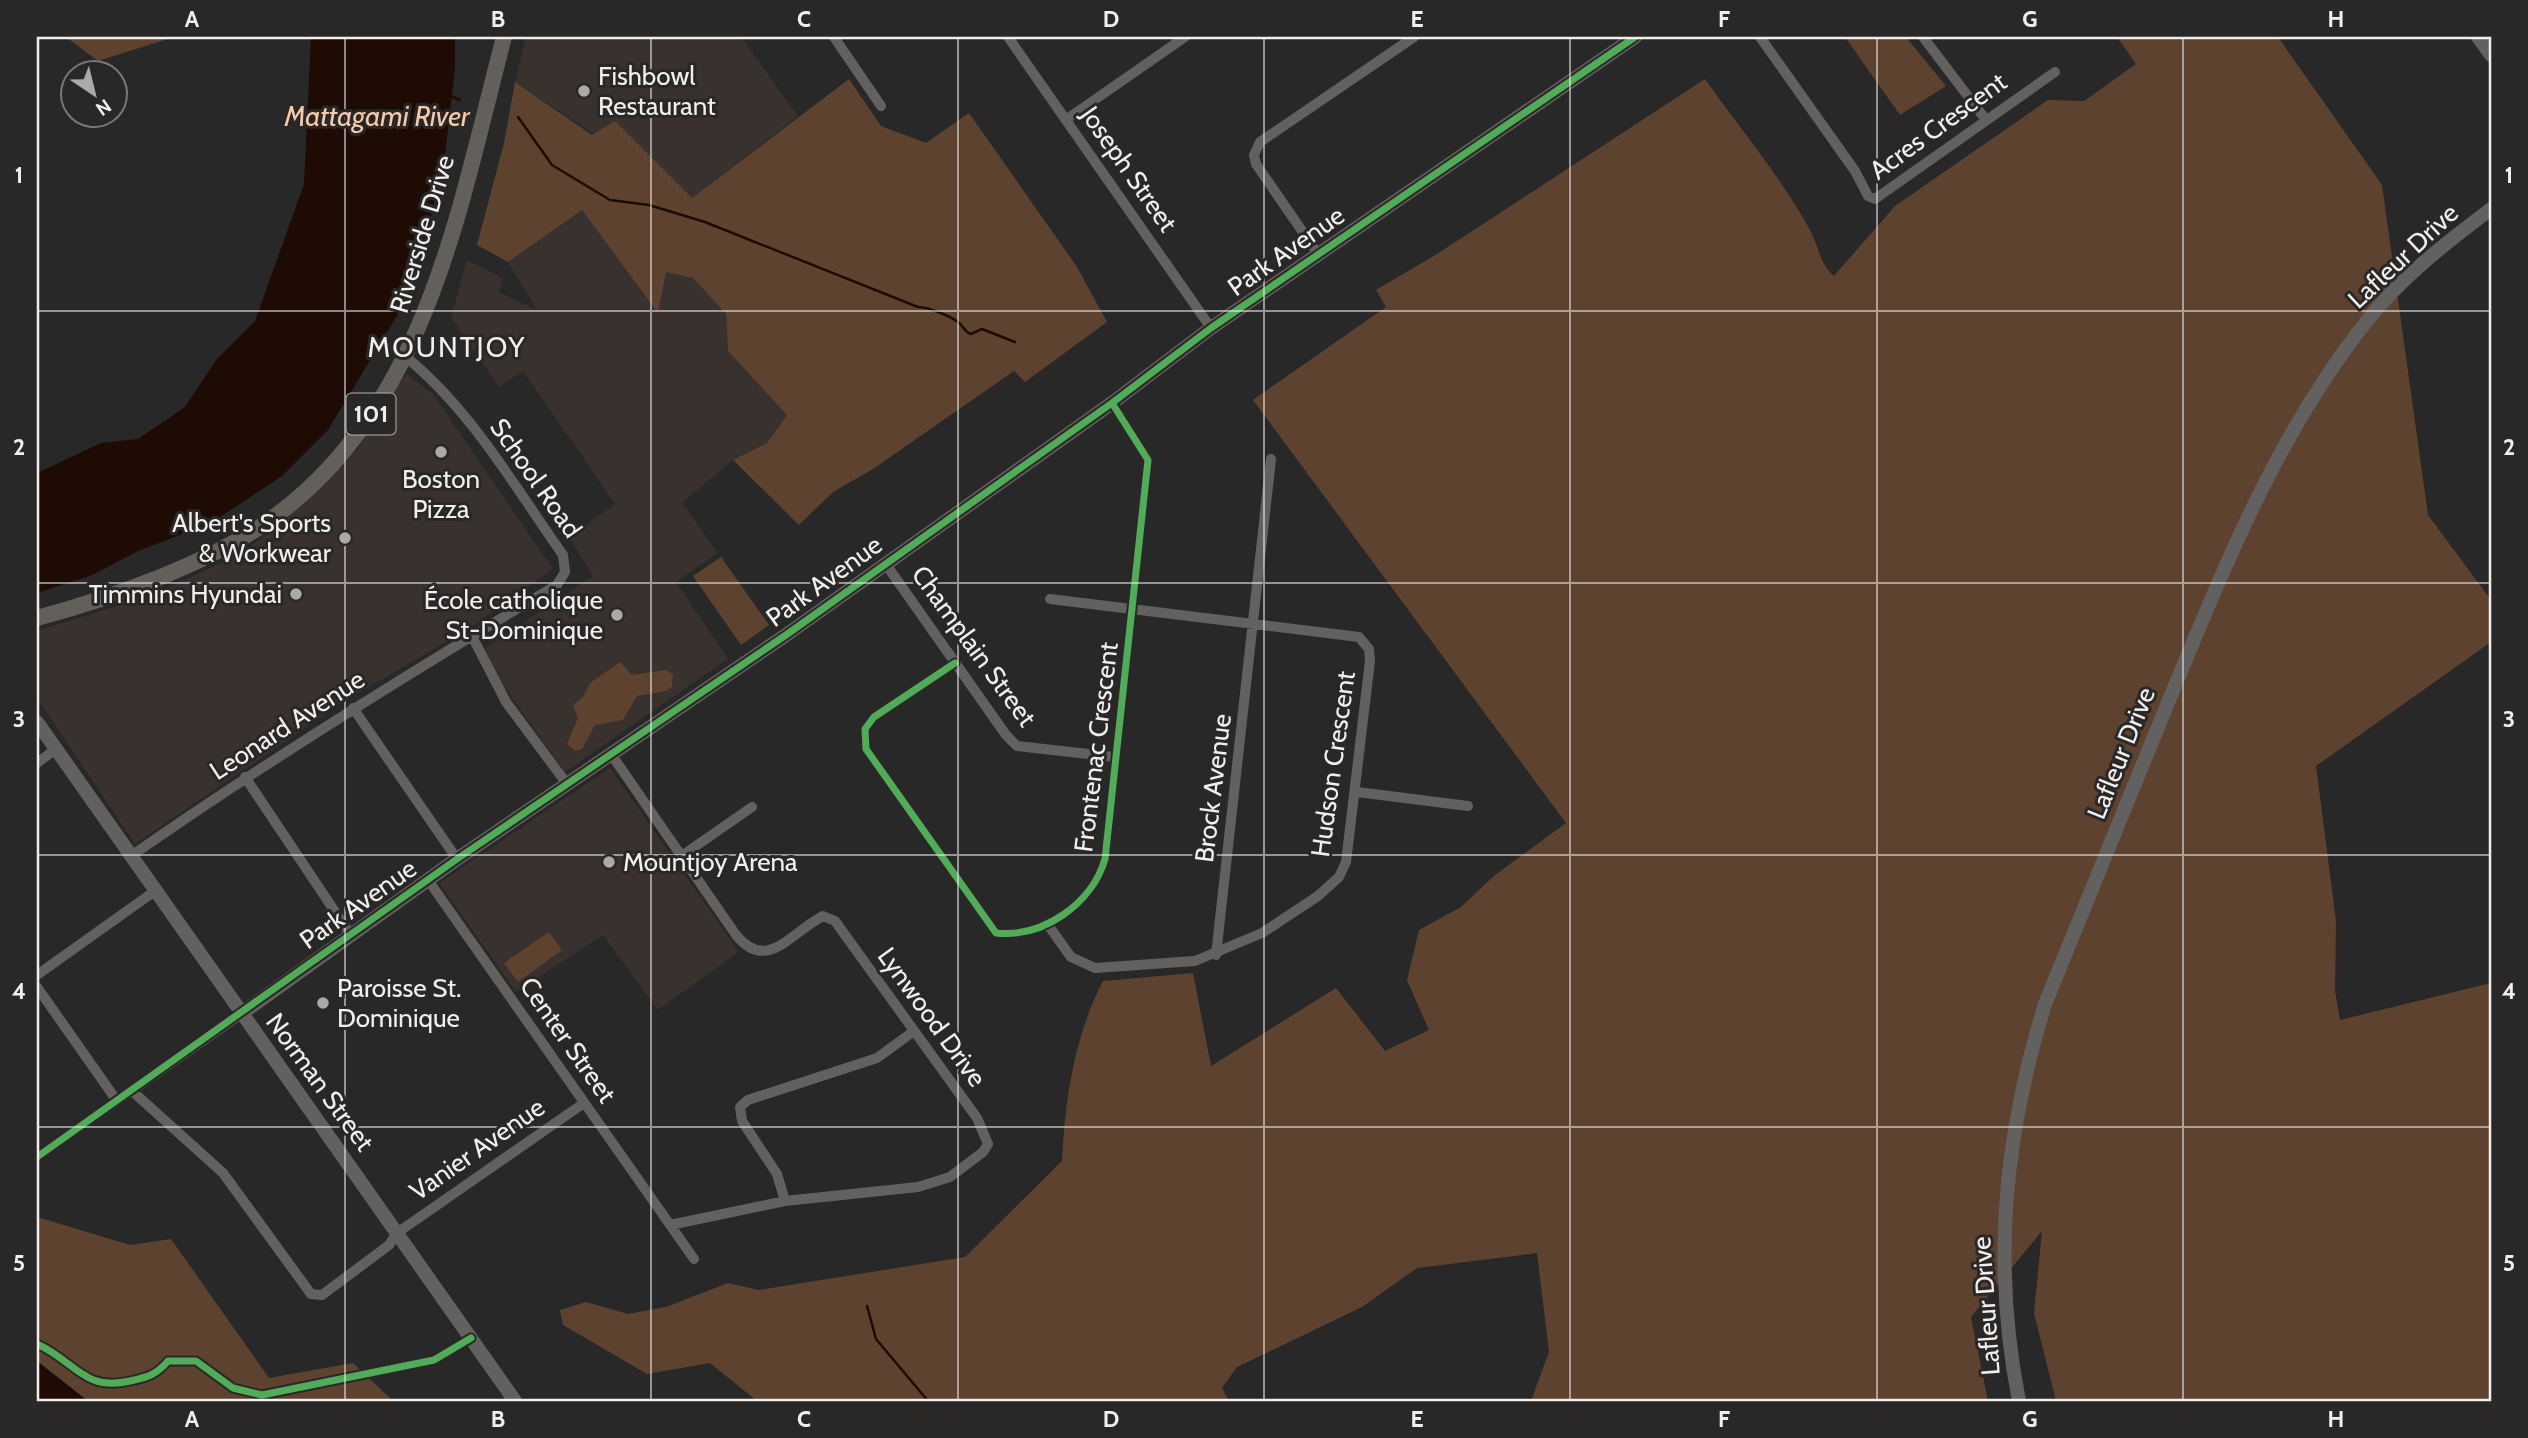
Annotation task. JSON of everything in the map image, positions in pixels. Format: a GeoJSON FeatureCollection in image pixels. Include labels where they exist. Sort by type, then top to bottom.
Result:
{"type":"FeatureCollection","features":[{"type":"Feature","properties":{"kind":"main road","name":"Riverside Drive"},"geometry":{"type":"LineString","coordinates":[[37,618],[173,571],[221,550],[274,518],[331,466],[359,433],[405,357],[432,298],[504,37]]}},
{"type":"Feature","properties":{"kind":"street"},"geometry":{"type":"LineString","coordinates":[[834,37],[881,106]]}},
{"type":"Feature","properties":{"kind":"street","name":"Joseph Street"},"geometry":{"type":"LineString","coordinates":[[1008,37],[1211,328]]}},
{"type":"Feature","properties":{"kind":"street"},"geometry":{"type":"LineString","coordinates":[[1067,119],[1185,37]]}},
{"type":"Feature","properties":{"kind":"street"},"geometry":{"type":"LineString","coordinates":[[1318,254],[1256,164],[1254,155],[1260,142],[1414,37]]}},
{"type":"Feature","properties":{"kind":"street","name":"Park Avenue"},"geometry":{"type":"LineString","coordinates":[[37,1157],[457,859],[1112,403],[1211,328],[1635,37]]}},
{"type":"Feature","properties":{"kind":"street","name":"Acres Crescent"},"geometry":{"type":"LineString","coordinates":[[1760,37],[1855,171],[1868,196],[1875,199],[2055,72]]}},
{"type":"Feature","properties":{"kind":"street"},"geometry":{"type":"LineString","coordinates":[[1923,37],[1986,120]]}},
{"type":"Feature","properties":{"kind":"street"},"geometry":{"type":"LineString","coordinates":[[2478,37],[2491,55]]}},
{"type":"Feature","properties":{"kind":"street","name":"Lafleur Drive"},"geometry":{"type":"LineString","coordinates":[[2019,1401],[2010,1356],[2004,1284],[2005,1211],[2013,1135],[2024,1072],[2045,1004],[2223,569],[2269,470],[2316,390],[2367,320],[2441,247],[2491,209]]}},
{"type":"Feature","properties":{"kind":"street","name":"School Road"},"geometry":{"type":"LineString","coordinates":[[405,357],[433,378],[460,409],[563,555],[565,572],[557,585],[472,638]]}},
{"type":"Feature","properties":{"kind":"street","name":"Frontenac Crescent"},"geometry":{"type":"LineString","coordinates":[[955,663],[874,717],[865,729],[866,749],[996,933],[1012,934],[1048,925],[1089,894],[1100,878],[1105,859],[1134,611],[1148,460],[1112,403]]}},
{"type":"Feature","properties":{"kind":"street","name":"Brock Avenue"},"geometry":{"type":"LineString","coordinates":[[1216,955],[1271,458]]}},
{"type":"Feature","properties":{"kind":"street","name":"Champlain Street"},"geometry":{"type":"LineString","coordinates":[[885,563],[1006,735],[1017,746],[1115,757]]}},
{"type":"Feature","properties":{"kind":"street","name":"Hudson Crescent"},"geometry":{"type":"LineString","coordinates":[[1048,925],[1071,957],[1094,968],[1195,961],[1216,955],[1262,933],[1318,896],[1339,877],[1346,862],[1357,792],[1369,649],[1359,637],[1050,599]]}},
{"type":"Feature","properties":{"kind":"street"},"geometry":{"type":"LineString","coordinates":[[472,638],[506,702],[567,784]]}},
{"type":"Feature","properties":{"kind":"street","name":"Leonard Avenue"},"geometry":{"type":"LineString","coordinates":[[131,856],[245,777],[353,708],[472,638]]}},
{"type":"Feature","properties":{"kind":"street"},"geometry":{"type":"LineString","coordinates":[[353,708],[457,859]]}},
{"type":"Feature","properties":{"kind":"street","name":"Norman Street"},"geometry":{"type":"LineString","coordinates":[[37,722],[515,1401]]}},
{"type":"Feature","properties":{"kind":"street"},"geometry":{"type":"LineString","coordinates":[[37,763],[56,749]]}},
{"type":"Feature","properties":{"kind":"street","name":"Lynwood Drive"},"geometry":{"type":"LineString","coordinates":[[611,754],[736,935],[753,952],[765,953],[823,916],[835,922],[977,1118],[988,1144],[983,1152],[950,1177],[918,1187],[785,1201],[670,1226]]}},
{"type":"Feature","properties":{"kind":"street","name":"Park Avenue"},"geometry":{"type":"LineString","coordinates":[[245,777],[351,934]]}},
{"type":"Feature","properties":{"kind":"street"},"geometry":{"type":"LineString","coordinates":[[1357,792],[1468,806]]}},
{"type":"Feature","properties":{"kind":"street"},"geometry":{"type":"LineString","coordinates":[[683,855],[752,807]]}},
{"type":"Feature","properties":{"kind":"street","name":"Center Street"},"geometry":{"type":"LineString","coordinates":[[428,880],[694,1259]]}},
{"type":"Feature","properties":{"kind":"street"},"geometry":{"type":"LineString","coordinates":[[37,975],[155,891]]}},
{"type":"Feature","properties":{"kind":"street"},"geometry":{"type":"LineString","coordinates":[[37,987],[117,1101]]}},
{"type":"Feature","properties":{"kind":"street"},"geometry":{"type":"LineString","coordinates":[[785,1201],[777,1174],[742,1121],[740,1107],[748,1100],[877,1058],[914,1031]]}},
{"type":"Feature","properties":{"kind":"street","name":"Vanier Avenue"},"geometry":{"type":"LineString","coordinates":[[131,1090],[223,1173],[311,1294],[322,1295],[389,1245],[397,1233],[584,1103]]}},
{"type":"Feature","properties":{"kind":"shaded area"},"geometry":{"type":"Polygon","coordinates":[[[66,37],[174,37],[101,60],[97,60],[66,37]]]}},
{"type":"Feature","properties":{"kind":"shaded area"},"geometry":{"type":"Polygon","coordinates":[[[526,37],[741,37],[798,116],[692,198],[515,82],[526,37]]]}},
{"type":"Feature","properties":{"kind":"shaded area"},"geometry":{"type":"Polygon","coordinates":[[[1845,37],[1906,37],[1946,86],[1900,115],[1845,37]]]}},
{"type":"Feature","properties":{"kind":"shaded area"},"geometry":{"type":"Polygon","coordinates":[[[2117,37],[2278,37],[2382,185],[2428,515],[2491,600],[2491,642],[2316,766],[2336,921],[2335,991],[2340,1020],[2491,983],[2491,1401],[2056,1401],[2034,1313],[2042,1231],[1971,1317],[1988,1401],[1531,1401],[1549,1352],[1537,1253],[1417,1268],[1362,1307],[1237,1367],[1222,1388],[1229,1401],[757,1401],[710,1363],[647,1374],[563,1325],[560,1310],[586,1302],[628,1314],[666,1307],[728,1283],[759,1290],[965,1257],[1062,1161],[1069,1092],[1078,1046],[1103,981],[1193,973],[1211,1066],[1336,988],[1385,1051],[1429,1030],[1407,980],[1419,930],[1461,907],[1495,875],[1566,823],[1253,400],[1386,307],[1376,290],[1437,254],[1705,79],[1788,194],[1812,234],[1823,262],[1834,276],[1895,206],[2048,100],[2084,101],[2136,64],[2117,37]]]}},
{"type":"Feature","properties":{"kind":"shaded area"},"geometry":{"type":"Polygon","coordinates":[[[849,79],[881,126],[926,143],[969,113],[1077,267],[1107,322],[1025,382],[1014,371],[873,469],[833,492],[799,525],[733,460],[767,443],[787,415],[728,351],[726,314],[693,278],[666,272],[658,313],[582,210],[508,262],[477,245],[504,143],[515,82],[592,135],[615,121],[692,198],[849,79]]]}},
{"type":"Feature","properties":{"kind":"shaded area"},"geometry":{"type":"Polygon","coordinates":[[[582,210],[658,312],[666,272],[693,278],[726,314],[728,351],[787,415],[767,443],[733,460],[682,503],[718,553],[676,582],[728,659],[565,772],[499,680],[484,649],[593,576],[569,537],[615,504],[523,371],[499,387],[451,317],[467,260],[503,278],[499,292],[537,310],[508,262],[582,210]]]}},
{"type":"Feature","properties":{"kind":"shaded area"},"geometry":{"type":"Polygon","coordinates":[[[406,374],[433,394],[553,569],[468,629],[340,704],[135,844],[37,698],[37,631],[158,593],[237,555],[278,527],[356,451],[406,374]]]}},
{"type":"Feature","properties":{"kind":"shaded area"},"geometry":{"type":"Polygon","coordinates":[[[721,557],[769,625],[741,645],[693,576],[721,557]]]}},
{"type":"Feature","properties":{"kind":"shaded area"},"geometry":{"type":"Polygon","coordinates":[[[620,662],[632,675],[665,670],[673,674],[672,687],[666,691],[637,696],[623,720],[595,725],[582,749],[575,751],[567,744],[578,718],[573,705],[583,697],[590,683],[620,662]]]}},
{"type":"Feature","properties":{"kind":"shaded area"},"geometry":{"type":"Polygon","coordinates":[[[610,768],[739,952],[658,1010],[603,935],[516,992],[439,883],[610,768]]]}},
{"type":"Feature","properties":{"kind":"shaded area"},"geometry":{"type":"Polygon","coordinates":[[[549,932],[562,950],[518,982],[504,963],[549,932]]]}},
{"type":"Feature","properties":{"kind":"shaded area"},"geometry":{"type":"Polygon","coordinates":[[[37,1217],[130,1245],[171,1239],[269,1378],[353,1363],[393,1401],[86,1401],[37,1361],[37,1217]]]}},
{"type":"Feature","properties":{"kind":"water","name":"Mattagami River"},"geometry":{"type":"Polygon","coordinates":[[[311,37],[455,37],[455,69],[444,164],[423,248],[401,309],[328,430],[282,476],[211,523],[138,551],[90,576],[37,593],[37,473],[101,443],[138,439],[185,407],[217,359],[255,321],[304,184],[311,37]]]}},
{"type":"Feature","properties":{"kind":"water"},"geometry":{"type":"Polygon","coordinates":[[[37,1361],[88,1401],[37,1401],[37,1361]]]}},
{"type":"Feature","properties":{"kind":"waterway"},"geometry":{"type":"LineString","coordinates":[[450,96],[460,100]]}},
{"type":"Feature","properties":{"kind":"waterway"},"geometry":{"type":"LineString","coordinates":[[518,117],[552,165],[610,200],[649,205],[705,222],[944,315],[958,322],[971,334],[982,329],[1015,342]]}},
{"type":"Feature","properties":{"kind":"waterway"},"geometry":{"type":"LineString","coordinates":[[867,1306],[876,1339],[928,1401]]}},
{"type":"Feature","properties":{"kind":"cycle path"},"geometry":{"type":"LineString","coordinates":[[37,1157],[457,859],[786,635],[1112,403],[1211,328],[1635,37]]}},
{"type":"Feature","properties":{"kind":"cycle path"},"geometry":{"type":"LineString","coordinates":[[955,663],[874,717],[865,729],[866,749],[996,933],[1031,930],[1048,924],[1077,904],[1099,875],[1105,859],[1148,460],[1112,403]]}},
{"type":"Feature","properties":{"kind":"cycle path"},"geometry":{"type":"LineString","coordinates":[[37,1344],[90,1379],[101,1382],[114,1383],[147,1377],[168,1361],[196,1361],[233,1388],[262,1395],[434,1360],[471,1338]]}},
{"type":"Feature","properties":{"kind":"place","name":"Fishbowl Restaurant"},"geometry":{"type":"Point","coordinates":[584,91]}},
{"type":"Feature","properties":{"kind":"place","name":"Boston Pizza"},"geometry":{"type":"Point","coordinates":[441,452]}},
{"type":"Feature","properties":{"kind":"place","name":"Albert's Sports & Workwear"},"geometry":{"type":"Point","coordinates":[345,538]}},
{"type":"Feature","properties":{"kind":"place","name":"Timmins Hyundai"},"geometry":{"type":"Point","coordinates":[296,594]}},
{"type":"Feature","properties":{"kind":"place","name":"École catholique St-Dominique"},"geometry":{"type":"Point","coordinates":[617,615]}},
{"type":"Feature","properties":{"kind":"place","name":"Mountjoy Arena"},"geometry":{"type":"Point","coordinates":[609,862]}},
{"type":"Feature","properties":{"kind":"place","name":"Paroisse St. Dominique"},"geometry":{"type":"Point","coordinates":[323,1003]}},
{"type":"Feature","properties":{"kind":"district","name":"MOUNTJOY"},"geometry":{"type":"Point","coordinates":[447,347]}}]}
